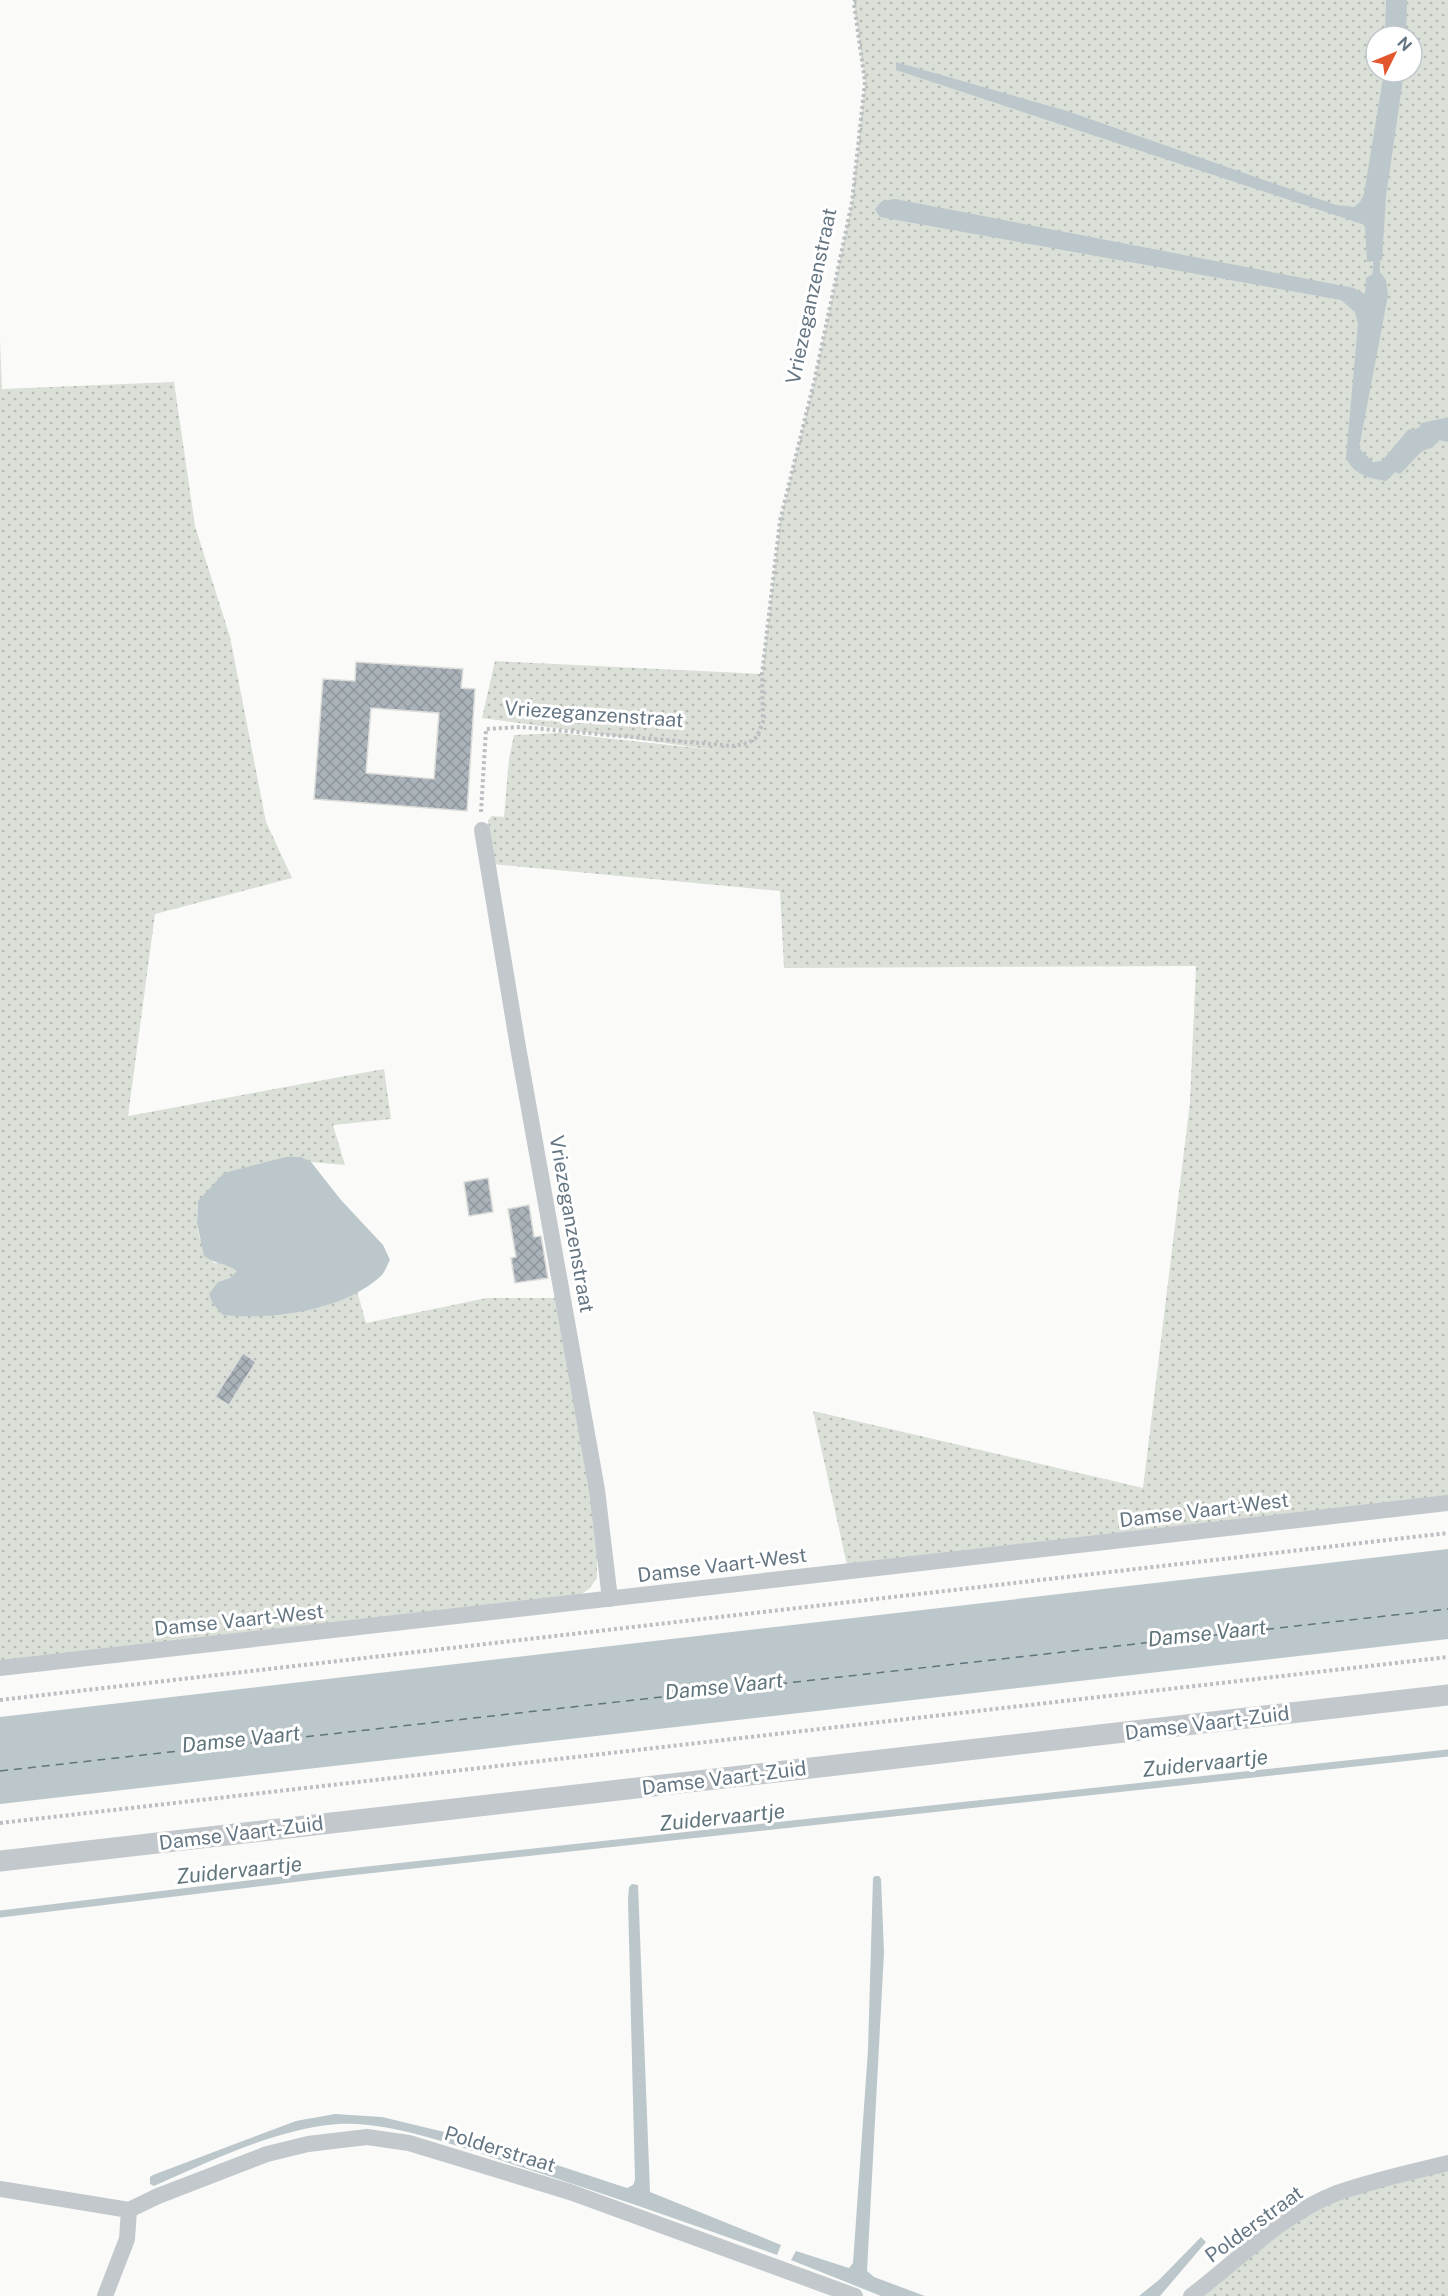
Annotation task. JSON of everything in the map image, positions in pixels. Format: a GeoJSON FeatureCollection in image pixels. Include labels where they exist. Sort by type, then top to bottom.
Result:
{"type":"FeatureCollection","features":[{"type":"Feature","properties":{"kind":"street","name":"Vriezeganzenstraat"},"geometry":{"type":"LineString","coordinates":[[482,830],[510,1002],[595,1479],[610,1599]]}},
{"type":"Feature","properties":{"kind":"street","name":"Damse Vaart-West"},"geometry":{"type":"LineString","coordinates":[[0,1668],[1448,1503]]}},
{"type":"Feature","properties":{"kind":"street","name":"Damse Vaart-Zuid"},"geometry":{"type":"LineString","coordinates":[[0,1861],[1448,1695]]}},
{"type":"Feature","properties":{"kind":"street","name":"Polderstraat"},"geometry":{"type":"LineString","coordinates":[[129,2210],[158,2196],[267,2154],[308,2144],[367,2137],[409,2143],[570,2193],[855,2296]]}},
{"type":"Feature","properties":{"kind":"street","name":"Polderstraat"},"geometry":{"type":"LineString","coordinates":[[1191,2296],[1284,2223],[1327,2198],[1396,2175],[1448,2163]]}},
{"type":"Feature","properties":{"kind":"street"},"geometry":{"type":"LineString","coordinates":[[0,2189],[129,2210],[127,2239],[105,2296]]}},
{"type":"Feature","properties":{"kind":"path","name":"Vriezeganzenstraat"},"geometry":{"type":"LineString","coordinates":[[482,830],[481,795],[486,729],[520,727],[734,746],[747,743],[757,736],[763,722],[762,674],[780,521],[815,378],[852,202],[865,82],[855,0]]}},
{"type":"Feature","properties":{"kind":"path"},"geometry":{"type":"LineString","coordinates":[[0,1700],[1448,1533]]}},
{"type":"Feature","properties":{"kind":"path"},"geometry":{"type":"LineString","coordinates":[[0,1823],[1448,1657]]}},
{"type":"Feature","properties":{"kind":"shaded area"},"geometry":{"type":"Polygon","coordinates":[[[855,0],[1448,0],[1448,1499],[847,1565],[813,1411],[1143,1488],[1190,1102],[1196,966],[784,968],[780,891],[492,864],[488,820],[492,816],[504,817],[509,759],[514,735],[559,733],[715,750],[482,718],[495,661],[762,674],[780,521],[815,378],[852,202],[865,82],[855,0]]]}},
{"type":"Feature","properties":{"kind":"shaded area"},"geometry":{"type":"Polygon","coordinates":[[[0,339],[2,389],[174,382],[195,526],[230,637],[266,822],[292,878],[155,914],[128,1116],[384,1069],[391,1119],[333,1125],[345,1165],[311,1162],[300,1157],[198,1201],[197,1220],[201,1240],[214,1263],[227,1264],[238,1271],[230,1278],[218,1282],[321,1307],[357,1291],[366,1323],[487,1298],[559,1298],[597,1537],[597,1578],[589,1589],[578,1596],[0,1663],[0,339]]]}},
{"type":"Feature","properties":{"kind":"shaded area"},"geometry":{"type":"Polygon","coordinates":[[[1448,2167],[1448,2296],[1200,2296],[1287,2226],[1339,2198],[1448,2167]]]}},
{"type":"Feature","properties":{"kind":"water"},"geometry":{"type":"Polygon","coordinates":[[[1386,0],[1407,0],[1406,24],[1385,24],[1386,0]]]}},
{"type":"Feature","properties":{"kind":"water"},"geometry":{"type":"Polygon","coordinates":[[[896,62],[1067,111],[1336,205],[1354,207],[1364,194],[1382,84],[1402,84],[1386,196],[1382,260],[1367,262],[1365,225],[896,70],[896,62]]]}},
{"type":"Feature","properties":{"kind":"water"},"geometry":{"type":"Polygon","coordinates":[[[895,199],[1354,288],[1365,294],[1366,278],[1376,272],[1381,273],[1386,280],[1388,295],[1359,448],[1373,466],[1384,464],[1410,433],[1426,424],[1448,421],[1448,442],[1439,440],[1433,447],[1414,454],[1386,481],[1363,475],[1349,464],[1346,458],[1358,324],[1355,312],[1341,300],[880,217],[875,209],[882,201],[895,199]]]}},
{"type":"Feature","properties":{"kind":"water"},"geometry":{"type":"Polygon","coordinates":[[[286,1157],[301,1157],[311,1162],[341,1200],[383,1245],[390,1260],[381,1276],[365,1288],[327,1305],[285,1314],[223,1315],[213,1304],[209,1294],[218,1282],[230,1278],[237,1271],[204,1256],[197,1223],[198,1201],[224,1173],[286,1157]]]}},
{"type":"Feature","properties":{"kind":"water","name":"Damse Vaart"},"geometry":{"type":"Polygon","coordinates":[[[1448,1549],[1448,1639],[0,1804],[0,1717],[1448,1549]]]}},
{"type":"Feature","properties":{"kind":"water"},"geometry":{"type":"Polygon","coordinates":[[[875,1876],[881,1879],[884,1952],[867,2271],[874,2277],[925,2296],[881,2296],[791,2260],[796,2251],[849,2268],[853,2263],[868,2050],[873,1878],[875,1876]]]}},
{"type":"Feature","properties":{"kind":"water"},"geometry":{"type":"Polygon","coordinates":[[[632,1884],[638,1885],[650,2192],[781,2245],[777,2255],[467,2149],[379,2126],[338,2124],[291,2132],[221,2157],[154,2186],[150,2184],[150,2177],[153,2175],[296,2121],[335,2114],[382,2117],[490,2143],[627,2188],[633,2185],[635,2180],[628,1900],[629,1887],[632,1884]]]}},
{"type":"Feature","properties":{"kind":"water"},"geometry":{"type":"Polygon","coordinates":[[[1201,2237],[1206,2242],[1160,2296],[1139,2296],[1160,2279],[1201,2237]]]}},
{"type":"Feature","properties":{"kind":"building"},"geometry":{"type":"Polygon","coordinates":[[[356,662],[463,669],[461,688],[475,689],[467,811],[314,799],[323,679],[355,681],[356,662]],[[371,708],[366,773],[434,779],[439,713],[371,708]]]}},
{"type":"Feature","properties":{"kind":"building"},"geometry":{"type":"Polygon","coordinates":[[[488,1178],[493,1212],[469,1216],[464,1182],[488,1178]]]}},
{"type":"Feature","properties":{"kind":"building"},"geometry":{"type":"Polygon","coordinates":[[[529,1205],[534,1237],[541,1236],[548,1278],[515,1283],[511,1258],[516,1257],[508,1209],[529,1205]]]}},
{"type":"Feature","properties":{"kind":"building"},"geometry":{"type":"Polygon","coordinates":[[[243,1353],[256,1362],[229,1405],[215,1397],[243,1353]]]}},
{"type":"Feature","properties":{"kind":"waterway"},"geometry":{"type":"LineString","coordinates":[[1376,278],[1377,253]]}},
{"type":"Feature","properties":{"kind":"waterway"},"geometry":{"type":"LineString","coordinates":[[1424,426],[1448,421]]}},
{"type":"Feature","properties":{"kind":"waterway"},"geometry":{"type":"LineString","coordinates":[[1365,461],[1373,466],[1384,464],[1410,433]]}},
{"type":"Feature","properties":{"kind":"waterway"},"geometry":{"type":"LineString","coordinates":[[1399,470],[1420,448]]}},
{"type":"Feature","properties":{"kind":"waterway","name":"Zuidervaartje"},"geometry":{"type":"LineString","coordinates":[[0,1914],[340,1873],[1448,1753]]}},
{"type":"Feature","properties":{"kind":"ferry route"},"geometry":{"type":"LineString","coordinates":[[0,1771],[1448,1609]]}}]}
